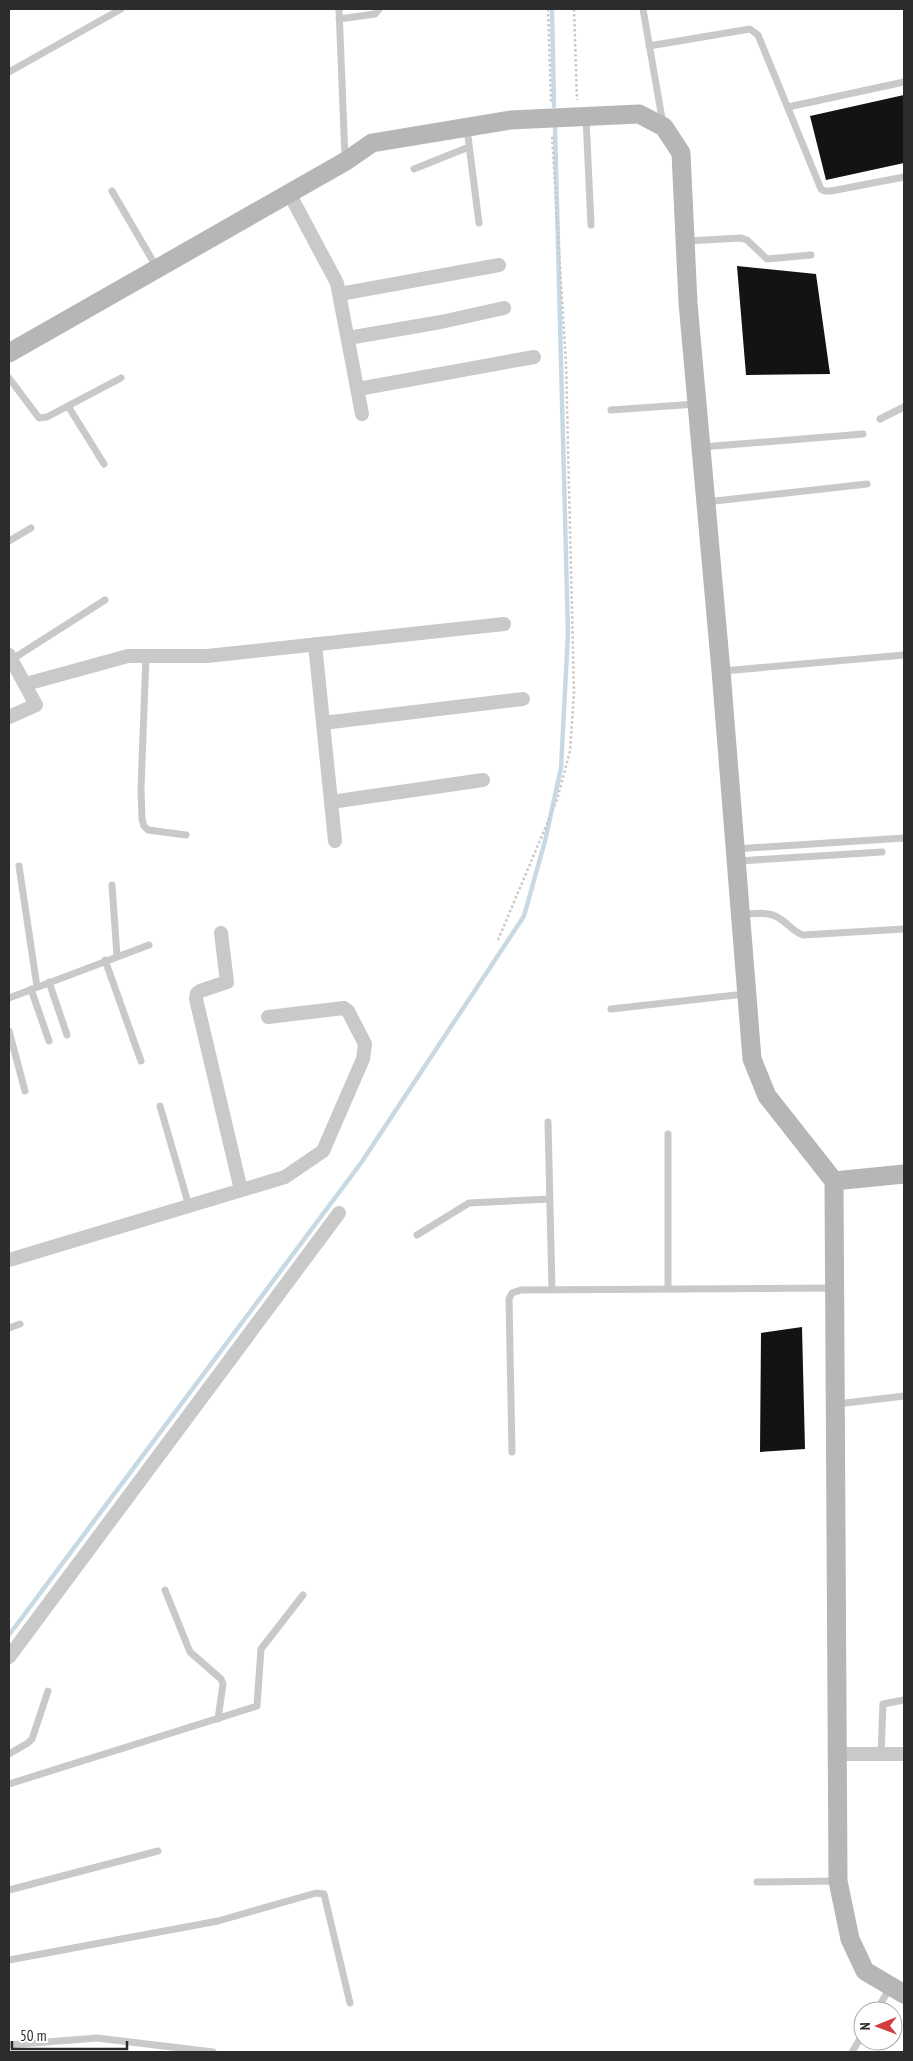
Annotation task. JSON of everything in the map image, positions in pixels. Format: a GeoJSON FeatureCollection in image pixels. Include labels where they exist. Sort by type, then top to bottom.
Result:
{"type":"FeatureCollection","features":[{"type":"Feature","properties":{"kind":"street"},"geometry":{"type":"LineString","coordinates":[[9,353],[346,161],[372,143],[510,120],[639,114],[664,127],[681,153],[688,304],[721,671],[752,1059],[767,1096],[834,1181],[838,1881],[850,1939],[865,1972],[897,1990]]}},
{"type":"Feature","properties":{"kind":"street"},"geometry":{"type":"LineString","coordinates":[[289,193],[332,273],[340,294],[362,414]]}},
{"type":"Feature","properties":{"kind":"street"},"geometry":{"type":"LineString","coordinates":[[340,294],[499,265]]}},
{"type":"Feature","properties":{"kind":"street"},"geometry":{"type":"LineString","coordinates":[[348,338],[441,322],[504,308]]}},
{"type":"Feature","properties":{"kind":"street"},"geometry":{"type":"LineString","coordinates":[[358,389],[534,357]]}},
{"type":"Feature","properties":{"kind":"street"},"geometry":{"type":"LineString","coordinates":[[26,684],[128,656],[197,657],[504,624]]}},
{"type":"Feature","properties":{"kind":"street"},"geometry":{"type":"LineString","coordinates":[[315,644],[335,841]]}},
{"type":"Feature","properties":{"kind":"street"},"geometry":{"type":"LineString","coordinates":[[9,716],[36,705],[10,658]]}},
{"type":"Feature","properties":{"kind":"street"},"geometry":{"type":"LineString","coordinates":[[323,723],[522,699]]}},
{"type":"Feature","properties":{"kind":"street"},"geometry":{"type":"LineString","coordinates":[[331,802],[483,780]]}},
{"type":"Feature","properties":{"kind":"street"},"geometry":{"type":"LineString","coordinates":[[221,932],[227,982],[200,991],[197,993],[196,998],[241,1190]]}},
{"type":"Feature","properties":{"kind":"street"},"geometry":{"type":"LineString","coordinates":[[9,1260],[285,1177],[323,1151],[365,1051],[365,1044],[348,1011],[344,1008],[268,1017]]}},
{"type":"Feature","properties":{"kind":"street"},"geometry":{"type":"LineString","coordinates":[[834,1181],[904,1174]]}},
{"type":"Feature","properties":{"kind":"street"},"geometry":{"type":"LineString","coordinates":[[9,1657],[339,1213]]}},
{"type":"Feature","properties":{"kind":"street"},"geometry":{"type":"LineString","coordinates":[[838,1754],[904,1754]]}},
{"type":"Feature","properties":{"kind":"lane"},"geometry":{"type":"LineString","coordinates":[[9,72],[121,9]]}},
{"type":"Feature","properties":{"kind":"lane"},"geometry":{"type":"LineString","coordinates":[[338,9],[346,161]]}},
{"type":"Feature","properties":{"kind":"lane"},"geometry":{"type":"LineString","coordinates":[[339,19],[375,14],[379,9]]}},
{"type":"Feature","properties":{"kind":"lane"},"geometry":{"type":"LineString","coordinates":[[643,9],[664,127]]}},
{"type":"Feature","properties":{"kind":"lane"},"geometry":{"type":"LineString","coordinates":[[650,46],[750,29],[758,35],[821,189],[825,191],[904,177]]}},
{"type":"Feature","properties":{"kind":"lane"},"geometry":{"type":"LineString","coordinates":[[788,107],[904,82]]}},
{"type":"Feature","properties":{"kind":"lane"},"geometry":{"type":"LineString","coordinates":[[582,116],[591,224]]}},
{"type":"Feature","properties":{"kind":"lane"},"geometry":{"type":"LineString","coordinates":[[467,127],[479,223]]}},
{"type":"Feature","properties":{"kind":"lane"},"geometry":{"type":"LineString","coordinates":[[414,169],[469,147]]}},
{"type":"Feature","properties":{"kind":"lane"},"geometry":{"type":"LineString","coordinates":[[112,191],[157,268]]}},
{"type":"Feature","properties":{"kind":"lane"},"geometry":{"type":"LineString","coordinates":[[685,241],[742,238],[747,240],[766,258],[811,255]]}},
{"type":"Feature","properties":{"kind":"lane"},"geometry":{"type":"LineString","coordinates":[[9,378],[39,418],[47,417],[121,378]]}},
{"type":"Feature","properties":{"kind":"lane"},"geometry":{"type":"LineString","coordinates":[[612,410],[696,404]]}},
{"type":"Feature","properties":{"kind":"lane"},"geometry":{"type":"LineString","coordinates":[[68,406],[104,464]]}},
{"type":"Feature","properties":{"kind":"lane"},"geometry":{"type":"LineString","coordinates":[[880,419],[904,407]]}},
{"type":"Feature","properties":{"kind":"lane"},"geometry":{"type":"LineString","coordinates":[[700,447],[863,434]]}},
{"type":"Feature","properties":{"kind":"lane"},"geometry":{"type":"LineString","coordinates":[[705,502],[867,484]]}},
{"type":"Feature","properties":{"kind":"lane"},"geometry":{"type":"LineString","coordinates":[[9,541],[30,528]]}},
{"type":"Feature","properties":{"kind":"lane"},"geometry":{"type":"LineString","coordinates":[[10,658],[105,600]]}},
{"type":"Feature","properties":{"kind":"lane"},"geometry":{"type":"LineString","coordinates":[[721,671],[904,655]]}},
{"type":"Feature","properties":{"kind":"lane"},"geometry":{"type":"LineString","coordinates":[[146,656],[141,789],[144,826],[148,830],[186,835]]}},
{"type":"Feature","properties":{"kind":"lane"},"geometry":{"type":"LineString","coordinates":[[735,855],[904,838]]}},
{"type":"Feature","properties":{"kind":"lane"},"geometry":{"type":"LineString","coordinates":[[735,855],[882,852]]}},
{"type":"Feature","properties":{"kind":"lane"},"geometry":{"type":"LineString","coordinates":[[19,866],[34,988],[49,1041]]}},
{"type":"Feature","properties":{"kind":"lane"},"geometry":{"type":"LineString","coordinates":[[112,885],[117,956]]}},
{"type":"Feature","properties":{"kind":"lane"},"geometry":{"type":"LineString","coordinates":[[740,914],[773,914],[796,932],[803,935],[904,929]]}},
{"type":"Feature","properties":{"kind":"lane"},"geometry":{"type":"LineString","coordinates":[[9,998],[149,944]]}},
{"type":"Feature","properties":{"kind":"lane"},"geometry":{"type":"LineString","coordinates":[[105,960],[141,1062]]}},
{"type":"Feature","properties":{"kind":"lane"},"geometry":{"type":"LineString","coordinates":[[49,982],[67,1036]]}},
{"type":"Feature","properties":{"kind":"lane"},"geometry":{"type":"LineString","coordinates":[[611,1010],[746,994]]}},
{"type":"Feature","properties":{"kind":"lane"},"geometry":{"type":"LineString","coordinates":[[9,1031],[25,1091]]}},
{"type":"Feature","properties":{"kind":"lane"},"geometry":{"type":"LineString","coordinates":[[160,1106],[189,1206]]}},
{"type":"Feature","properties":{"kind":"lane"},"geometry":{"type":"LineString","coordinates":[[548,1122],[552,1290]]}},
{"type":"Feature","properties":{"kind":"lane"},"geometry":{"type":"LineString","coordinates":[[668,1134],[668,1289]]}},
{"type":"Feature","properties":{"kind":"lane"},"geometry":{"type":"LineString","coordinates":[[417,1235],[469,1203],[550,1199]]}},
{"type":"Feature","properties":{"kind":"lane"},"geometry":{"type":"LineString","coordinates":[[512,1452],[509,1299],[512,1293],[521,1290],[836,1288]]}},
{"type":"Feature","properties":{"kind":"lane"},"geometry":{"type":"LineString","coordinates":[[9,1328],[20,1324]]}},
{"type":"Feature","properties":{"kind":"lane"},"geometry":{"type":"LineString","coordinates":[[836,1404],[904,1396]]}},
{"type":"Feature","properties":{"kind":"lane"},"geometry":{"type":"LineString","coordinates":[[165,1590],[190,1652],[220,1679],[223,1684],[218,1719]]}},
{"type":"Feature","properties":{"kind":"lane"},"geometry":{"type":"LineString","coordinates":[[9,1784],[257,1706],[261,1649],[303,1595]]}},
{"type":"Feature","properties":{"kind":"lane"},"geometry":{"type":"LineString","coordinates":[[9,1754],[28,1744],[32,1739],[48,1691]]}},
{"type":"Feature","properties":{"kind":"lane"},"geometry":{"type":"LineString","coordinates":[[881,1755],[883,1704],[904,1700]]}},
{"type":"Feature","properties":{"kind":"lane"},"geometry":{"type":"LineString","coordinates":[[9,1890],[158,1852]]}},
{"type":"Feature","properties":{"kind":"lane"},"geometry":{"type":"LineString","coordinates":[[757,1882],[838,1881]]}},
{"type":"Feature","properties":{"kind":"lane"},"geometry":{"type":"LineString","coordinates":[[9,1960],[211,1922],[316,1894],[324,1894],[350,2003]]}},
{"type":"Feature","properties":{"kind":"lane"},"geometry":{"type":"LineString","coordinates":[[886,2001],[897,1990]]}},
{"type":"Feature","properties":{"kind":"lane"},"geometry":{"type":"LineString","coordinates":[[9,2045],[97,2038],[213,2052]]}},
{"type":"Feature","properties":{"kind":"path"},"geometry":{"type":"LineString","coordinates":[[498,940],[557,800],[570,751],[574,693],[566,364],[551,118],[548,9]]}},
{"type":"Feature","properties":{"kind":"path"},"geometry":{"type":"LineString","coordinates":[[574,9],[582,116]]}},
{"type":"Feature","properties":{"kind":"building"},"geometry":{"type":"Polygon","coordinates":[[[904,95],[904,163],[826,180],[810,116],[904,95]]]}},
{"type":"Feature","properties":{"kind":"building"},"geometry":{"type":"Polygon","coordinates":[[[737,266],[816,274],[830,374],[746,375],[737,266]]]}},
{"type":"Feature","properties":{"kind":"building"},"geometry":{"type":"Polygon","coordinates":[[[802,1327],[805,1449],[760,1452],[761,1333],[802,1327]]]}},
{"type":"Feature","properties":{"kind":"waterway"},"geometry":{"type":"LineString","coordinates":[[552,9],[554,106]]}},
{"type":"Feature","properties":{"kind":"waterway"},"geometry":{"type":"LineString","coordinates":[[9,1635],[361,1163],[524,916],[545,841],[561,768],[568,633],[555,128]]}}]}
